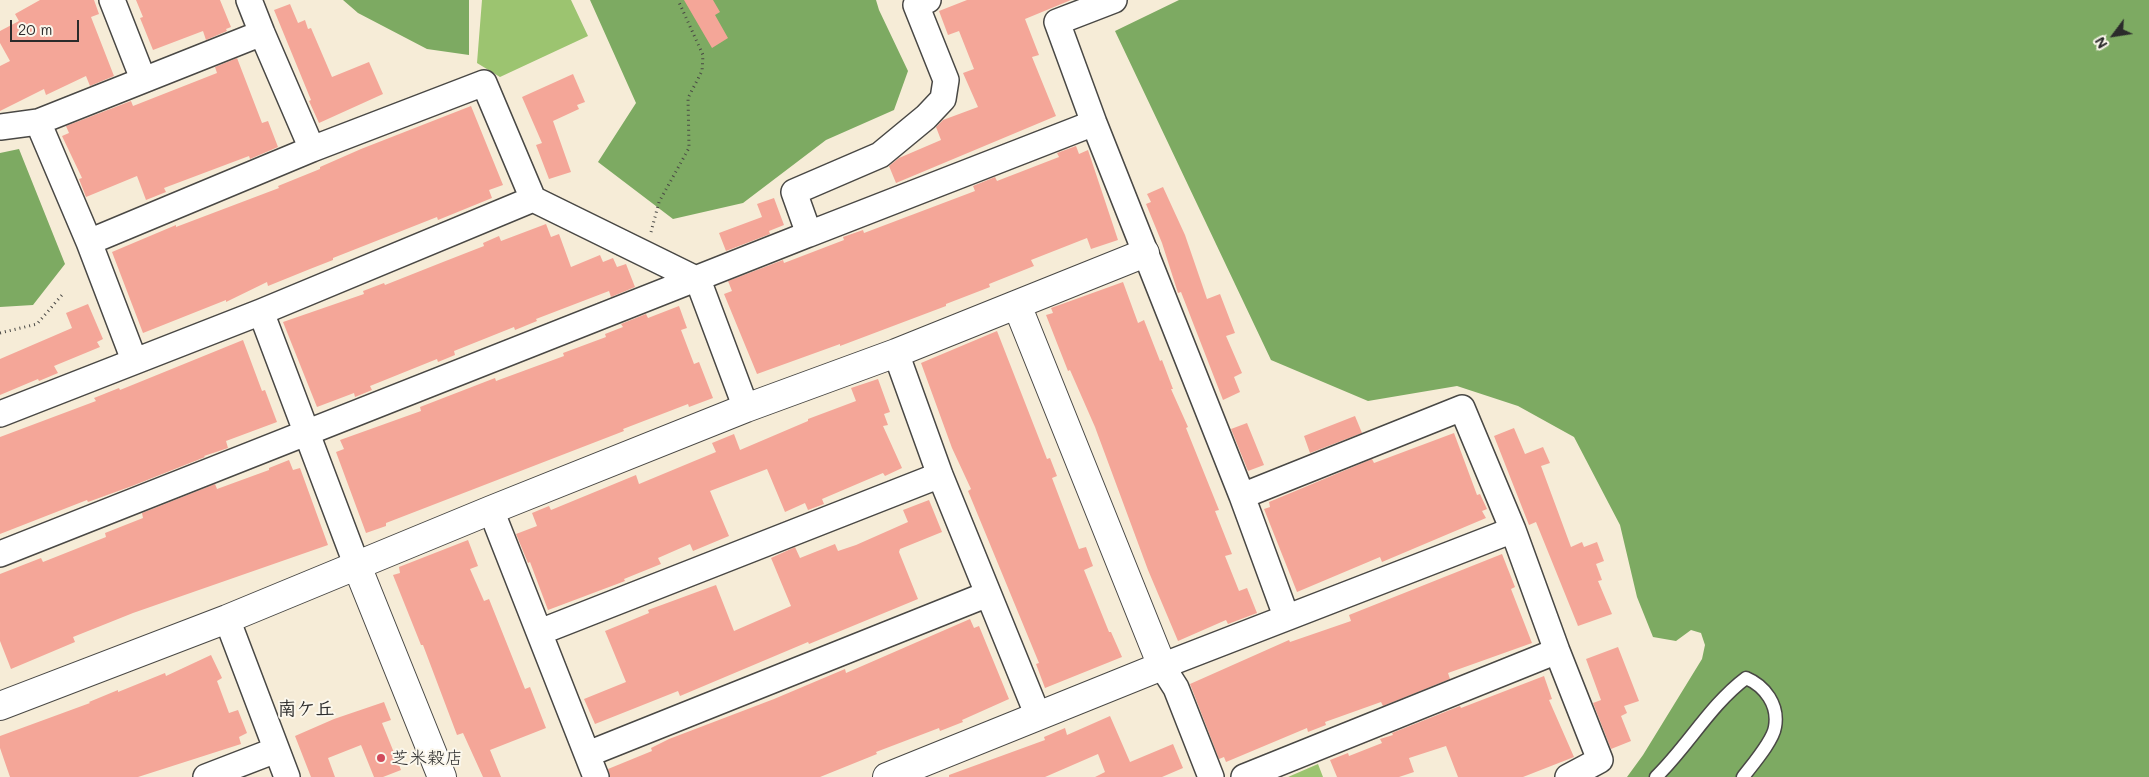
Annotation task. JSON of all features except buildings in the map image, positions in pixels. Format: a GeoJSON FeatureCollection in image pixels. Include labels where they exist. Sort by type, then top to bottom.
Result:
{"type":"FeatureCollection","features":[{"type":"Feature","properties":{"kind":"street"},"geometry":{"type":"LineString","coordinates":[[112,0],[143,79]]}},
{"type":"Feature","properties":{"kind":"street"},"geometry":{"type":"LineString","coordinates":[[249,0],[312,149]]}},
{"type":"Feature","properties":{"kind":"street"},"geometry":{"type":"LineString","coordinates":[[809,234],[794,192],[880,155],[926,118],[943,100],[946,80],[916,5],[928,0]]}},
{"type":"Feature","properties":{"kind":"street"},"geometry":{"type":"LineString","coordinates":[[1114,0],[1057,22],[1094,123],[1242,496],[1286,616]]}},
{"type":"Feature","properties":{"kind":"street"},"geometry":{"type":"LineString","coordinates":[[0,127],[38,122],[262,33]]}},
{"type":"Feature","properties":{"kind":"street"},"geometry":{"type":"LineString","coordinates":[[89,242],[312,149],[484,83],[533,199],[698,280],[746,408]]}},
{"type":"Feature","properties":{"kind":"street"},"geometry":{"type":"LineString","coordinates":[[38,122],[89,242],[134,360]]}},
{"type":"Feature","properties":{"kind":"street"},"geometry":{"type":"LineString","coordinates":[[0,554],[1094,123]]}},
{"type":"Feature","properties":{"kind":"street"},"geometry":{"type":"LineString","coordinates":[[0,414],[134,360],[261,312],[533,199]]}},
{"type":"Feature","properties":{"kind":"street"},"geometry":{"type":"LineString","coordinates":[[0,706],[227,619],[491,510],[746,408],[896,353],[1145,253]]}},
{"type":"Feature","properties":{"kind":"street"},"geometry":{"type":"LineString","coordinates":[[1017,305],[1162,666],[1176,688],[1211,777]]}},
{"type":"Feature","properties":{"kind":"street"},"geometry":{"type":"LineString","coordinates":[[261,312],[357,566],[442,777]]}},
{"type":"Feature","properties":{"kind":"street"},"geometry":{"type":"LineString","coordinates":[[896,353],[940,475],[1038,716]]}},
{"type":"Feature","properties":{"kind":"street"},"geometry":{"type":"LineString","coordinates":[[1242,496],[1462,408],[1513,530],[1556,651],[1600,760],[1568,777]]}},
{"type":"Feature","properties":{"kind":"street"},"geometry":{"type":"LineString","coordinates":[[540,632],[940,475]]}},
{"type":"Feature","properties":{"kind":"street"},"geometry":{"type":"LineString","coordinates":[[491,510],[592,766],[988,594]]}},
{"type":"Feature","properties":{"kind":"street"},"geometry":{"type":"LineString","coordinates":[[887,777],[1286,616],[1513,530]]}},
{"type":"Feature","properties":{"kind":"street"},"geometry":{"type":"LineString","coordinates":[[227,619],[287,777]]}},
{"type":"Feature","properties":{"kind":"street"},"geometry":{"type":"LineString","coordinates":[[1244,777],[1556,651]]}},
{"type":"Feature","properties":{"kind":"street"},"geometry":{"type":"LineString","coordinates":[[206,777],[276,750]]}},
{"type":"Feature","properties":{"kind":"lane"},"geometry":{"type":"LineString","coordinates":[[1656,777],[1672,761],[1729,691],[1746,678],[1758,683],[1769,695],[1774,711],[1775,728],[1743,777]]}},
{"type":"Feature","properties":{"kind":"path"},"geometry":{"type":"LineString","coordinates":[[644,254],[658,202],[689,148],[688,98],[702,71],[702,56],[678,0]]}},
{"type":"Feature","properties":{"kind":"path"},"geometry":{"type":"LineString","coordinates":[[0,332],[36,324],[62,296]]}},
{"type":"Feature","properties":{"kind":"green space"},"geometry":{"type":"Polygon","coordinates":[[[343,0],[469,0],[469,55],[427,49],[358,13],[343,0]]]}},
{"type":"Feature","properties":{"kind":"green space"},"geometry":{"type":"Polygon","coordinates":[[[482,0],[571,0],[588,36],[500,77],[477,63],[482,0]]]}},
{"type":"Feature","properties":{"kind":"green space"},"geometry":{"type":"Polygon","coordinates":[[[590,0],[876,0],[908,71],[894,110],[826,140],[743,203],[673,219],[598,162],[636,103],[590,0]]]}},
{"type":"Feature","properties":{"kind":"green space"},"geometry":{"type":"Polygon","coordinates":[[[1179,0],[2149,0],[2149,777],[1627,777],[1643,755],[1702,659],[1705,645],[1701,633],[1691,630],[1676,641],[1653,637],[1637,597],[1620,525],[1574,437],[1518,406],[1457,386],[1368,401],[1271,360],[1115,31],[1179,0]]]}},
{"type":"Feature","properties":{"kind":"green space"},"geometry":{"type":"Polygon","coordinates":[[[19,149],[65,264],[33,305],[0,307],[0,153],[19,149]]]}},
{"type":"Feature","properties":{"kind":"green space"},"geometry":{"type":"Polygon","coordinates":[[[1318,764],[1323,777],[1288,777],[1318,764]]]}},
{"type":"Feature","properties":{"kind":"place","name":"芝米穀店"},"geometry":{"type":"Point","coordinates":[381,758]}},
{"type":"Feature","properties":{"kind":"district","name":"南ケ丘"},"geometry":{"type":"Point","coordinates":[306,709]}}]}
